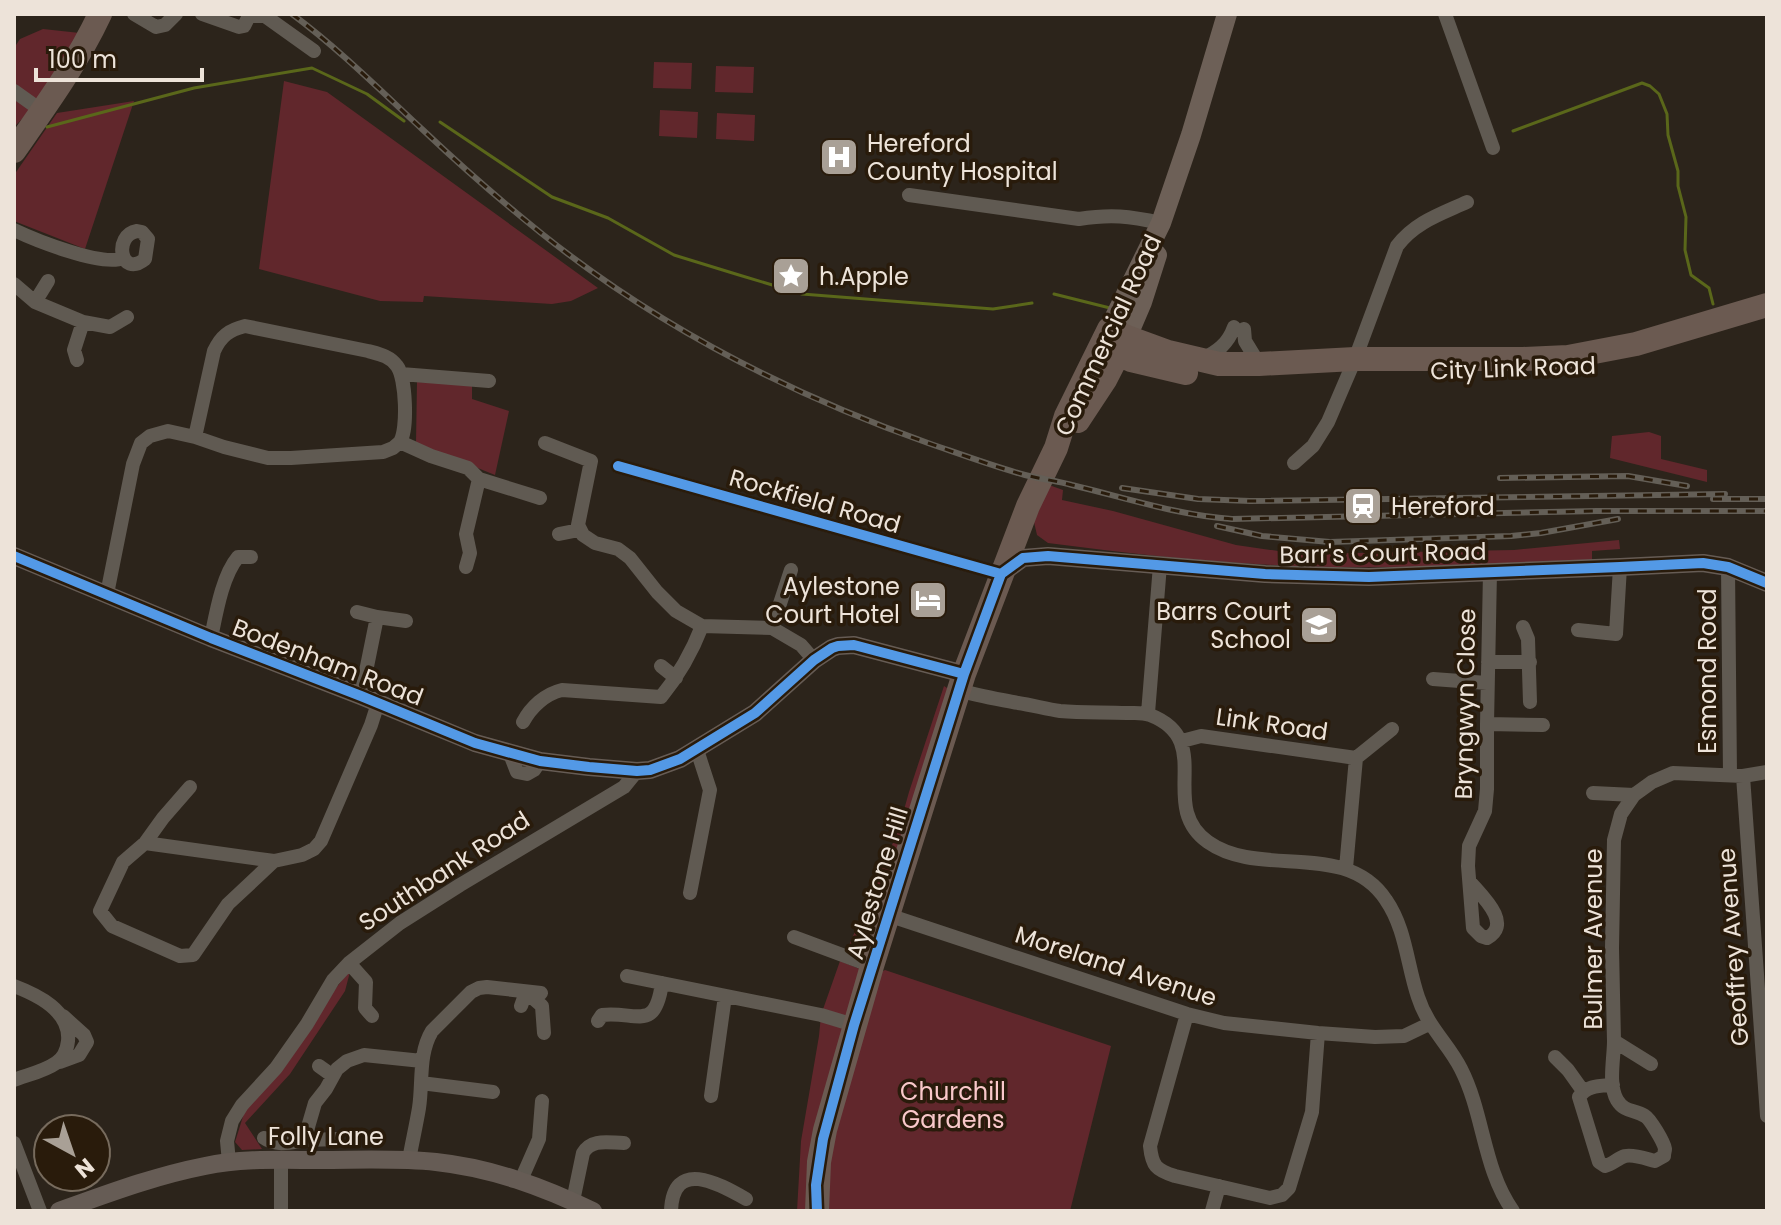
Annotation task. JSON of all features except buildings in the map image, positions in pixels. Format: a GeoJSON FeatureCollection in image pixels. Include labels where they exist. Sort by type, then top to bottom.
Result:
{"type":"FeatureCollection","features":[{"type":"Feature","properties":{"kind":"highway"},"geometry":{"type":"LineString","coordinates":[[29,130],[90,36],[100,14]]}},
{"type":"Feature","properties":{"kind":"highway","name":"City Link Road"},"geometry":{"type":"LineString","coordinates":[[1352,365],[1568,357],[1636,344],[1767,305]]}},
{"type":"Feature","properties":{"kind":"highway","name":"City Link Road"},"geometry":{"type":"LineString","coordinates":[[1352,365],[1524,372],[1583,369],[1642,355],[1767,317]]}},
{"type":"Feature","properties":{"kind":"highway"},"geometry":{"type":"LineString","coordinates":[[1114,342],[1189,374],[1215,378],[1247,378],[1352,365]]}},
{"type":"Feature","properties":{"kind":"highway"},"geometry":{"type":"LineString","coordinates":[[1114,342],[1219,364],[1352,365]]}},
{"type":"Feature","properties":{"kind":"highway","name":"Commercial Road"},"geometry":{"type":"LineString","coordinates":[[1001,574],[1028,506],[1056,448],[1066,416],[1114,342]]}},
{"type":"Feature","properties":{"kind":"highway","name":"Aylestone Hill"},"geometry":{"type":"LineString","coordinates":[[817,1211],[816,1185],[823,1139],[854,1025],[962,682],[1001,574]]}},
{"type":"Feature","properties":{"kind":"main road","name":"Commercial Road"},"geometry":{"type":"LineString","coordinates":[[1114,342],[1161,223],[1227,14]]}},
{"type":"Feature","properties":{"kind":"street"},"geometry":{"type":"LineString","coordinates":[[134,14],[156,27],[165,25],[176,14]]}},
{"type":"Feature","properties":{"kind":"street"},"geometry":{"type":"LineString","coordinates":[[202,14],[239,27],[244,26],[249,16],[265,16],[314,51]]}},
{"type":"Feature","properties":{"kind":"street"},"geometry":{"type":"LineString","coordinates":[[1445,14],[1493,148]]}},
{"type":"Feature","properties":{"kind":"street"},"geometry":{"type":"LineString","coordinates":[[14,91],[29,130]]}},
{"type":"Feature","properties":{"kind":"street"},"geometry":{"type":"LineString","coordinates":[[909,195],[1079,219],[1106,215],[1132,216],[1161,223]]}},
{"type":"Feature","properties":{"kind":"street"},"geometry":{"type":"LineString","coordinates":[[1294,463],[1322,434],[1397,246],[1404,236],[1430,218],[1467,202]]}},
{"type":"Feature","properties":{"kind":"street"},"geometry":{"type":"LineString","coordinates":[[14,230],[90,257],[116,261],[123,258]]}},
{"type":"Feature","properties":{"kind":"street"},"geometry":{"type":"LineString","coordinates":[[35,302],[48,281]]}},
{"type":"Feature","properties":{"kind":"street"},"geometry":{"type":"LineString","coordinates":[[14,284],[35,302],[83,322],[110,327],[127,317]]}},
{"type":"Feature","properties":{"kind":"street"},"geometry":{"type":"LineString","coordinates":[[77,360],[74,350],[83,322]]}},
{"type":"Feature","properties":{"kind":"street"},"geometry":{"type":"LineString","coordinates":[[107,594],[133,464],[141,443],[150,436],[168,431],[268,458],[383,452],[393,448],[405,434],[401,374],[387,357],[368,351],[245,326],[231,329],[220,339],[214,351],[195,437]]}},
{"type":"Feature","properties":{"kind":"street"},"geometry":{"type":"LineString","coordinates":[[1201,360],[1215,353],[1239,328],[1259,364]]}},
{"type":"Feature","properties":{"kind":"street"},"geometry":{"type":"LineString","coordinates":[[401,374],[489,381]]}},
{"type":"Feature","properties":{"kind":"street"},"geometry":{"type":"LineString","coordinates":[[400,442],[468,468],[479,479],[540,498]]}},
{"type":"Feature","properties":{"kind":"street"},"geometry":{"type":"LineString","coordinates":[[545,443],[591,461],[578,527],[583,535],[595,543],[618,549],[630,558],[676,611],[702,626],[772,628],[801,645],[814,660]]}},
{"type":"Feature","properties":{"kind":"street","name":"Rockfield Road"},"geometry":{"type":"LineString","coordinates":[[618,466],[1001,574]]}},
{"type":"Feature","properties":{"kind":"street"},"geometry":{"type":"LineString","coordinates":[[466,567],[470,553],[466,534],[479,479]]}},
{"type":"Feature","properties":{"kind":"street"},"geometry":{"type":"LineString","coordinates":[[559,534],[578,527]]}},
{"type":"Feature","properties":{"kind":"street","name":"Barr's Court Road"},"geometry":{"type":"LineString","coordinates":[[1016,537],[1048,556]]}},
{"type":"Feature","properties":{"kind":"street","name":"Bodenham Road"},"geometry":{"type":"LineString","coordinates":[[14,556],[475,743],[540,761],[637,771]]}},
{"type":"Feature","properties":{"kind":"street","name":"Barr's Court Road"},"geometry":{"type":"LineString","coordinates":[[1001,574],[1023,558],[1048,556],[1265,574],[1369,577],[1703,563],[1728,567],[1767,583]]}},
{"type":"Feature","properties":{"kind":"street"},"geometry":{"type":"LineString","coordinates":[[211,638],[230,566],[238,557],[251,557]]}},
{"type":"Feature","properties":{"kind":"street"},"geometry":{"type":"LineString","coordinates":[[1148,713],[1160,565]]}},
{"type":"Feature","properties":{"kind":"street"},"geometry":{"type":"LineString","coordinates":[[1578,630],[1616,634],[1620,567]]}},
{"type":"Feature","properties":{"kind":"street","name":"Esmond Road"},"geometry":{"type":"LineString","coordinates":[[1728,567],[1736,775]]}},
{"type":"Feature","properties":{"kind":"street"},"geometry":{"type":"LineString","coordinates":[[772,628],[791,570]]}},
{"type":"Feature","properties":{"kind":"street","name":"Bryngwyn Close"},"geometry":{"type":"LineString","coordinates":[[1470,882],[1469,846],[1485,811],[1487,789],[1490,572]]}},
{"type":"Feature","properties":{"kind":"street"},"geometry":{"type":"LineString","coordinates":[[357,612],[406,621]]}},
{"type":"Feature","properties":{"kind":"street"},"geometry":{"type":"LineString","coordinates":[[145,843],[274,861],[314,849],[321,841],[316,832],[351,750],[361,746],[371,725],[370,699],[377,617]]}},
{"type":"Feature","properties":{"kind":"street"},"geometry":{"type":"LineString","coordinates":[[523,722],[536,704],[555,691],[592,690],[661,697],[691,653],[702,626]]}},
{"type":"Feature","properties":{"kind":"street"},"geometry":{"type":"LineString","coordinates":[[1523,627],[1528,639],[1530,702]]}},
{"type":"Feature","properties":{"kind":"street","name":"Southbank Road"},"geometry":{"type":"LineString","coordinates":[[229,1162],[227,1141],[232,1121],[242,1105],[276,1068],[333,980],[349,963],[400,923],[608,798],[624,787],[637,771],[667,765],[697,750],[755,713],[814,660],[838,646],[854,645],[962,682]]}},
{"type":"Feature","properties":{"kind":"street"},"geometry":{"type":"LineString","coordinates":[[1488,662],[1530,662]]}},
{"type":"Feature","properties":{"kind":"street"},"geometry":{"type":"LineString","coordinates":[[661,666],[676,678]]}},
{"type":"Feature","properties":{"kind":"street"},"geometry":{"type":"LineString","coordinates":[[1433,679],[1487,683]]}},
{"type":"Feature","properties":{"kind":"street"},"geometry":{"type":"LineString","coordinates":[[962,682],[1060,711],[1148,713],[1176,732],[1182,741],[1186,771],[1183,793],[1185,811],[1193,828],[1206,841],[1221,850],[1239,855],[1346,868],[1367,879],[1385,897],[1398,921],[1418,998],[1429,1024],[1461,1068],[1473,1098],[1494,1176],[1513,1211]]}},
{"type":"Feature","properties":{"kind":"street"},"geometry":{"type":"LineString","coordinates":[[1487,724],[1543,725]]}},
{"type":"Feature","properties":{"kind":"street","name":"Link Road"},"geometry":{"type":"LineString","coordinates":[[1346,868],[1356,758],[1392,729]]}},
{"type":"Feature","properties":{"kind":"street","name":"Link Road"},"geometry":{"type":"LineString","coordinates":[[1182,741],[1201,736],[1356,758]]}},
{"type":"Feature","properties":{"kind":"street"},"geometry":{"type":"LineString","coordinates":[[690,893],[710,790],[697,750]]}},
{"type":"Feature","properties":{"kind":"street"},"geometry":{"type":"LineString","coordinates":[[608,798],[609,769]]}},
{"type":"Feature","properties":{"kind":"street"},"geometry":{"type":"LineString","coordinates":[[1593,793],[1634,795],[1652,782],[1673,773],[1736,775],[1767,772]]}},
{"type":"Feature","properties":{"kind":"street","name":"Geoffrey Avenue"},"geometry":{"type":"LineString","coordinates":[[1736,775],[1767,1116]]}},
{"type":"Feature","properties":{"kind":"street"},"geometry":{"type":"LineString","coordinates":[[190,787],[145,843],[123,862],[100,911],[112,926],[180,956],[193,955],[228,904],[274,861]]}},
{"type":"Feature","properties":{"kind":"street","name":"Bulmer Avenue"},"geometry":{"type":"LineString","coordinates":[[1634,795],[1621,814],[1614,840],[1614,1041],[1651,1064]]}},
{"type":"Feature","properties":{"kind":"street","name":"Moreland Avenue"},"geometry":{"type":"LineString","coordinates":[[888,915],[1187,1014],[1224,1023],[1375,1037],[1404,1036],[1429,1024]]}},
{"type":"Feature","properties":{"kind":"street"},"geometry":{"type":"LineString","coordinates":[[794,937],[872,966]]}},
{"type":"Feature","properties":{"kind":"street"},"geometry":{"type":"LineString","coordinates":[[349,963],[366,982],[365,1008],[372,1016]]}},
{"type":"Feature","properties":{"kind":"street"},"geometry":{"type":"LineString","coordinates":[[627,976],[821,1015],[854,1025]]}},
{"type":"Feature","properties":{"kind":"street"},"geometry":{"type":"LineString","coordinates":[[598,1021],[602,1015],[640,1018],[649,1015],[660,999],[662,983]]}},
{"type":"Feature","properties":{"kind":"street"},"geometry":{"type":"LineString","coordinates":[[14,986],[31,992],[63,1016],[69,1036],[66,1052],[58,1063],[14,1080]]}},
{"type":"Feature","properties":{"kind":"street"},"geometry":{"type":"LineString","coordinates":[[409,1160],[428,1038],[471,992],[487,987],[542,1006],[544,1033]]}},
{"type":"Feature","properties":{"kind":"street"},"geometry":{"type":"LineString","coordinates":[[524,999],[541,993]]}},
{"type":"Feature","properties":{"kind":"street"},"geometry":{"type":"LineString","coordinates":[[711,1096],[725,996]]}},
{"type":"Feature","properties":{"kind":"street"},"geometry":{"type":"LineString","coordinates":[[1187,1014],[1150,1146],[1154,1165],[1163,1172],[1270,1198],[1282,1195],[1289,1188],[1312,1112],[1318,1033]]}},
{"type":"Feature","properties":{"kind":"street"},"geometry":{"type":"LineString","coordinates":[[1555,1057],[1568,1070],[1581,1094],[1599,1162],[1605,1166],[1626,1156],[1655,1161],[1664,1156],[1665,1149],[1653,1126],[1645,1116],[1623,1107],[1616,1097],[1613,1085],[1614,1041]]}},
{"type":"Feature","properties":{"kind":"street"},"geometry":{"type":"LineString","coordinates":[[307,1140],[315,1103],[337,1069],[347,1061],[364,1055],[422,1061]]}},
{"type":"Feature","properties":{"kind":"street"},"geometry":{"type":"LineString","coordinates":[[319,1066],[333,1076]]}},
{"type":"Feature","properties":{"kind":"street"},"geometry":{"type":"LineString","coordinates":[[421,1083],[493,1092]]}},
{"type":"Feature","properties":{"kind":"street"},"geometry":{"type":"LineString","coordinates":[[1581,1094],[1590,1087],[1613,1085]]}},
{"type":"Feature","properties":{"kind":"street"},"geometry":{"type":"LineString","coordinates":[[521,1180],[539,1139],[542,1101]]}},
{"type":"Feature","properties":{"kind":"street"},"geometry":{"type":"LineString","coordinates":[[264,1138],[286,1143],[337,1139]]}},
{"type":"Feature","properties":{"kind":"street"},"geometry":{"type":"LineString","coordinates":[[573,1201],[587,1146],[593,1142],[624,1143]]}},
{"type":"Feature","properties":{"kind":"street"},"geometry":{"type":"LineString","coordinates":[[14,1143],[40,1211]]}},
{"type":"Feature","properties":{"kind":"street"},"geometry":{"type":"LineString","coordinates":[[281,1160],[281,1211]]}},
{"type":"Feature","properties":{"kind":"street","name":"Folly Lane"},"geometry":{"type":"LineString","coordinates":[[59,1211],[161,1175],[229,1162],[281,1160],[409,1160],[457,1165],[521,1180],[593,1211]]}},
{"type":"Feature","properties":{"kind":"street"},"geometry":{"type":"LineString","coordinates":[[671,1211],[674,1191],[689,1179],[697,1178],[722,1186],[746,1199]]}},
{"type":"Feature","properties":{"kind":"street"},"geometry":{"type":"LineString","coordinates":[[1212,1211],[1219,1186]]}},
{"type":"Feature","properties":{"kind":"green space"},"geometry":{"type":"Polygon","coordinates":[[[43,29],[80,33],[28,113],[14,127],[14,48],[20,39],[43,29]]]}},
{"type":"Feature","properties":{"kind":"green space"},"geometry":{"type":"Polygon","coordinates":[[[654,62],[692,63],[691,89],[653,88],[654,62]]]}},
{"type":"Feature","properties":{"kind":"green space"},"geometry":{"type":"Polygon","coordinates":[[[716,66],[754,67],[753,93],[715,92],[716,66]]]}},
{"type":"Feature","properties":{"kind":"green space"},"geometry":{"type":"Polygon","coordinates":[[[284,81],[327,92],[598,288],[571,301],[552,304],[424,296],[423,302],[380,301],[259,269],[284,81]]]}},
{"type":"Feature","properties":{"kind":"green space"},"geometry":{"type":"Polygon","coordinates":[[[134,101],[85,249],[14,221],[14,175],[57,113],[134,101]]]}},
{"type":"Feature","properties":{"kind":"green space"},"geometry":{"type":"Polygon","coordinates":[[[660,110],[698,112],[697,138],[659,136],[660,110]]]}},
{"type":"Feature","properties":{"kind":"green space"},"geometry":{"type":"Polygon","coordinates":[[[717,113],[755,115],[754,141],[716,139],[717,113]]]}},
{"type":"Feature","properties":{"kind":"green space"},"geometry":{"type":"Polygon","coordinates":[[[417,382],[472,384],[472,399],[509,411],[495,475],[416,443],[417,382]]]}},
{"type":"Feature","properties":{"kind":"green space"},"geometry":{"type":"Polygon","coordinates":[[[1649,432],[1661,436],[1661,459],[1707,470],[1707,482],[1610,458],[1612,436],[1649,432]]]}},
{"type":"Feature","properties":{"kind":"green space"},"geometry":{"type":"Polygon","coordinates":[[[1049,485],[1063,490],[1062,500],[1236,545],[1299,554],[1514,550],[1619,540],[1620,549],[1592,551],[1592,560],[1408,567],[1267,565],[1141,554],[1048,543],[1037,535],[1034,522],[1049,485]]]}},
{"type":"Feature","properties":{"kind":"green space"},"geometry":{"type":"Polygon","coordinates":[[[944,686],[950,690],[866,957],[847,950],[898,831],[944,686]]]}},
{"type":"Feature","properties":{"kind":"green space"},"geometry":{"type":"Polygon","coordinates":[[[840,961],[860,969],[817,1211],[797,1211],[801,1141],[821,1015],[840,961]]]}},
{"type":"Feature","properties":{"kind":"green space"},"geometry":{"type":"Polygon","coordinates":[[[351,968],[345,991],[290,1074],[245,1123],[262,1149],[242,1150],[235,1142],[245,1110],[351,968]]]}},
{"type":"Feature","properties":{"kind":"green space","name":"Churchill Gardens"},"geometry":{"type":"Polygon","coordinates":[[[885,970],[1111,1046],[1070,1211],[824,1211],[825,1162],[881,972],[885,970]]]}},
{"type":"Feature","properties":{"kind":"waterway"},"geometry":{"type":"LineString","coordinates":[[47,127],[194,88],[312,68],[367,94],[404,121]]}},
{"type":"Feature","properties":{"kind":"waterway"},"geometry":{"type":"LineString","coordinates":[[1513,131],[1642,83],[1650,86],[1659,94],[1667,114],[1668,135],[1686,217],[1685,250],[1691,275],[1709,288],[1713,304]]}},
{"type":"Feature","properties":{"kind":"waterway"},"geometry":{"type":"LineString","coordinates":[[440,122],[552,197],[608,218],[674,255],[739,275],[802,294],[993,309],[1032,303]]}},
{"type":"Feature","properties":{"kind":"waterway"},"geometry":{"type":"LineString","coordinates":[[1054,294],[1110,308]]}},
{"type":"Feature","properties":{"kind":"railway"},"geometry":{"type":"LineString","coordinates":[[292,14],[511,208],[585,267],[631,298],[775,380],[876,424],[976,460],[1025,475],[1191,514],[1232,519],[1597,511],[1767,511]]}},
{"type":"Feature","properties":{"kind":"railway"},"geometry":{"type":"LineString","coordinates":[[1500,478],[1628,476],[1687,486]]}},
{"type":"Feature","properties":{"kind":"railway"},"geometry":{"type":"LineString","coordinates":[[1122,488],[1198,499],[1250,501],[1725,494]]}},
{"type":"Feature","properties":{"kind":"railway"},"geometry":{"type":"LineString","coordinates":[[1713,499],[1767,499]]}},
{"type":"Feature","properties":{"kind":"railway"},"geometry":{"type":"LineString","coordinates":[[1217,526],[1262,536],[1330,542],[1511,536],[1618,519]]}},
{"type":"Feature","properties":{"kind":"cycle path"},"geometry":{"type":"LineString","coordinates":[[618,466],[1001,574]]}},
{"type":"Feature","properties":{"kind":"cycle path"},"geometry":{"type":"LineString","coordinates":[[14,556],[475,743],[540,761],[637,771],[650,770],[680,759],[755,713],[814,660],[838,646],[854,645],[964,674]]}},
{"type":"Feature","properties":{"kind":"cycle path"},"geometry":{"type":"LineString","coordinates":[[1001,574],[1023,558],[1048,556],[1265,574],[1369,577],[1703,563],[1728,567],[1767,583]]}},
{"type":"Feature","properties":{"kind":"cycle path"},"geometry":{"type":"LineString","coordinates":[[817,1211],[816,1185],[823,1139],[854,1025],[964,674],[1001,574]]}},
{"type":"Feature","properties":{"kind":"place","name":"Hereford County Hospital"},"geometry":{"type":"Point","coordinates":[839,157]}},
{"type":"Feature","properties":{"kind":"place","name":"h.Apple"},"geometry":{"type":"Point","coordinates":[791,276]}},
{"type":"Feature","properties":{"kind":"place","name":"Hereford"},"geometry":{"type":"Point","coordinates":[1363,506]}},
{"type":"Feature","properties":{"kind":"place","name":"Aylestone Court Hotel"},"geometry":{"type":"Point","coordinates":[928,600]}},
{"type":"Feature","properties":{"kind":"place","name":"Barrs Court School"},"geometry":{"type":"Point","coordinates":[1319,625]}}]}
